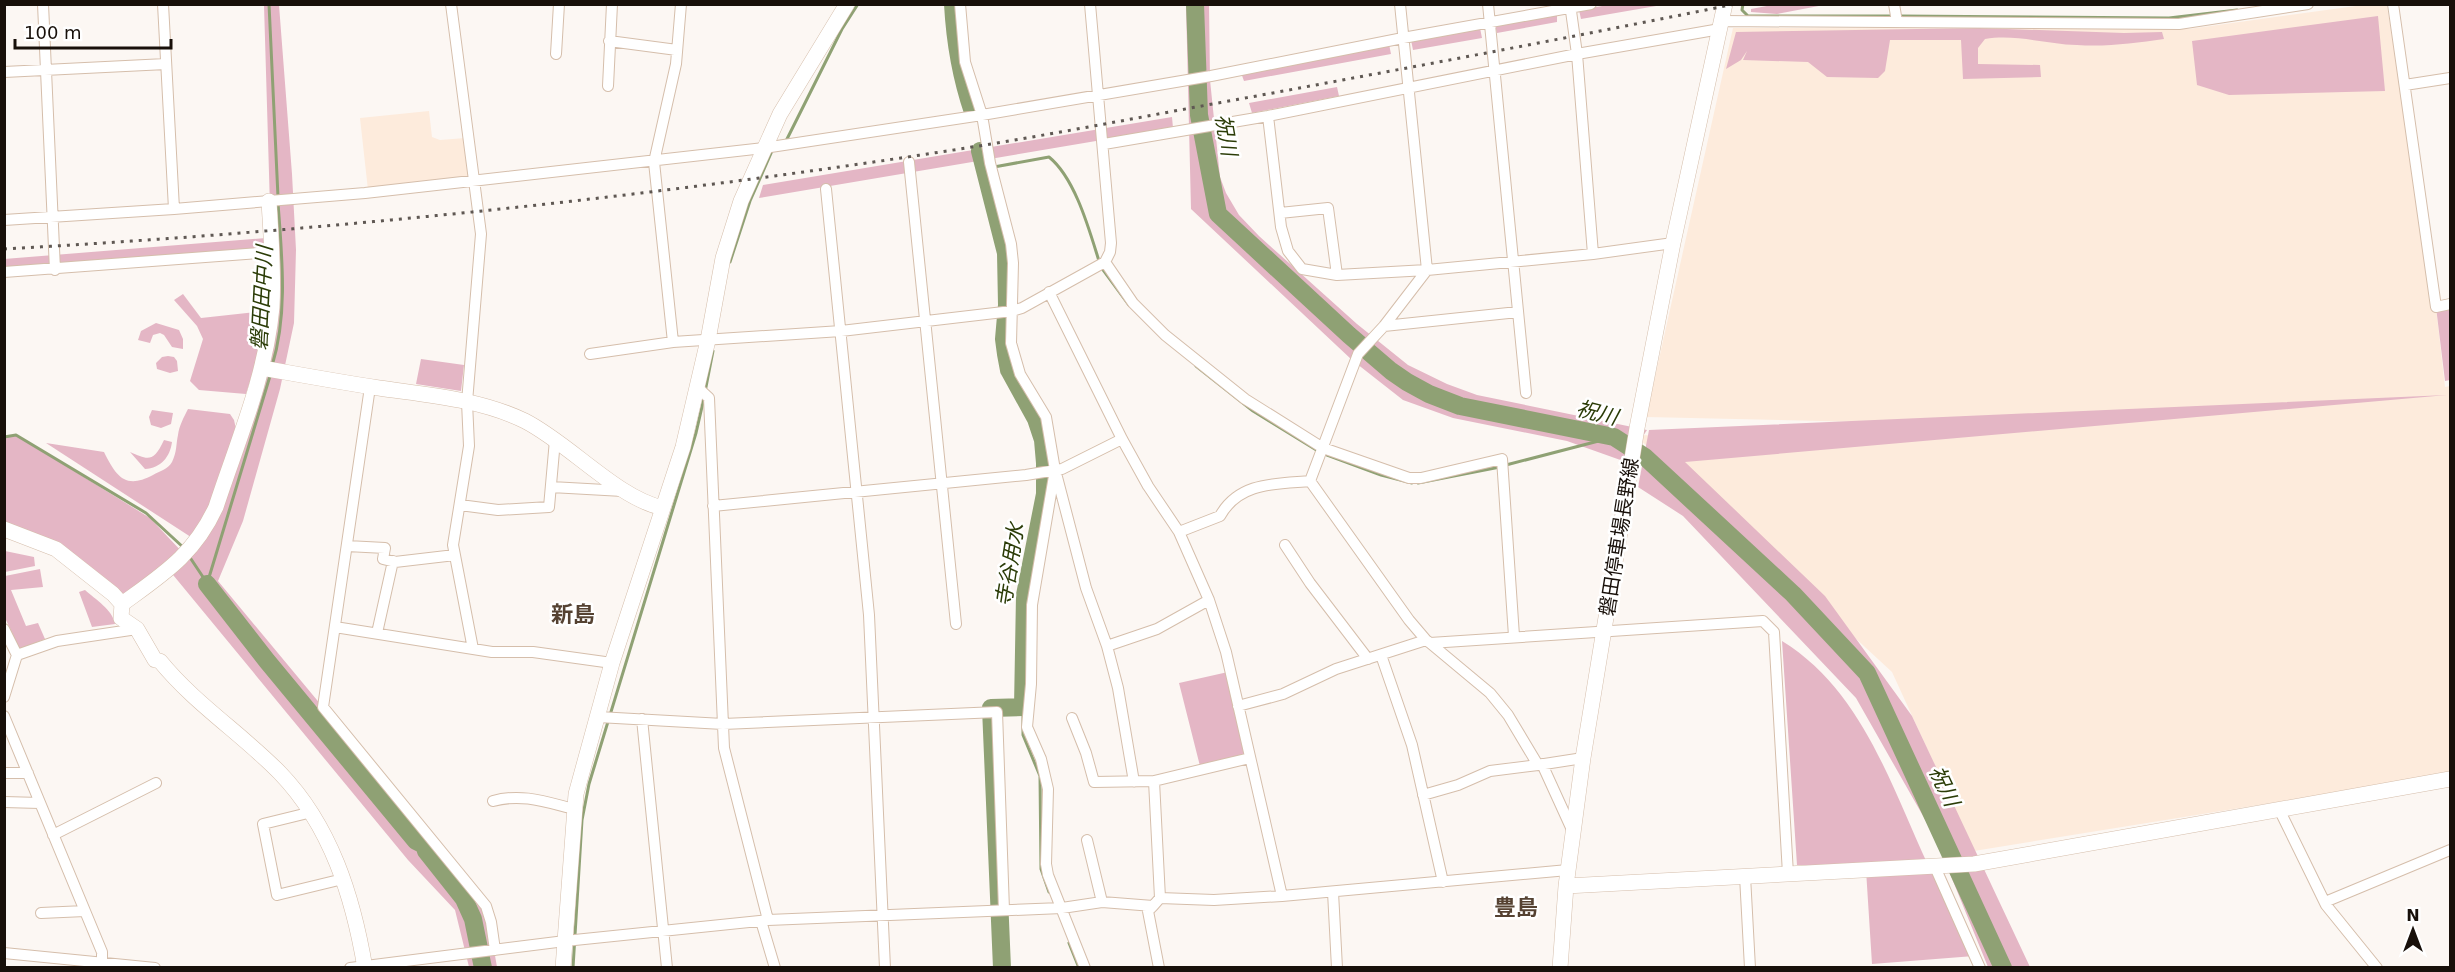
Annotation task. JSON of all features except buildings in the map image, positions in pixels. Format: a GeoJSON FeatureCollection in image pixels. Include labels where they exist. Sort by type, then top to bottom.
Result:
{"type":"FeatureCollection","features":[{"type":"Feature","properties":{"kind":"street"},"geometry":{"type":"LineString","coordinates":[[43,4],[55,270]]}},
{"type":"Feature","properties":{"kind":"street"},"geometry":{"type":"LineString","coordinates":[[163,4],[174,209]]}},
{"type":"Feature","properties":{"kind":"street"},"geometry":{"type":"LineString","coordinates":[[452,4],[481,234],[468,402],[469,446],[453,545],[473,649]]}},
{"type":"Feature","properties":{"kind":"street"},"geometry":{"type":"LineString","coordinates":[[556,54],[559,4]]}},
{"type":"Feature","properties":{"kind":"street"},"geometry":{"type":"LineString","coordinates":[[608,86],[612,4]]}},
{"type":"Feature","properties":{"kind":"street"},"geometry":{"type":"LineString","coordinates":[[673,342],[654,162],[676,64],[681,4]]}},
{"type":"Feature","properties":{"kind":"street"},"geometry":{"type":"LineString","coordinates":[[960,4],[965,62],[982,115],[990,163],[1011,244],[1013,263],[1011,343],[1014,358],[1020,374],[1046,417],[1055,471],[1086,588],[1107,646],[1118,688],[1134,782]]}},
{"type":"Feature","properties":{"kind":"street"},"geometry":{"type":"LineString","coordinates":[[590,354],[673,342],[842,331],[1012,311],[1022,308],[1105,262],[1111,243],[1090,4]]}},
{"type":"Feature","properties":{"kind":"street"},"geometry":{"type":"LineString","coordinates":[[1310,481],[1358,354],[1384,326],[1427,270],[1400,4]]}},
{"type":"Feature","properties":{"kind":"street"},"geometry":{"type":"LineString","coordinates":[[1488,4],[1526,393]]}},
{"type":"Feature","properties":{"kind":"street"},"geometry":{"type":"LineString","coordinates":[[4,220],[269,201],[654,162],[764,148],[982,115],[1211,76],[1591,4]]}},
{"type":"Feature","properties":{"kind":"street","name":"磐田停車場長野線"},"geometry":{"type":"LineString","coordinates":[[1560,968],[1566,886],[1583,758],[1635,435],[1673,243],[1725,4]]}},
{"type":"Feature","properties":{"kind":"street"},"geometry":{"type":"LineString","coordinates":[[1894,4],[1897,22]]}},
{"type":"Feature","properties":{"kind":"street"},"geometry":{"type":"LineString","coordinates":[[1104,144],[1268,116],[1721,25],[1897,22],[2179,24],[2308,4]]}},
{"type":"Feature","properties":{"kind":"street"},"geometry":{"type":"LineString","coordinates":[[2393,4],[2436,307],[2451,304]]}},
{"type":"Feature","properties":{"kind":"street"},"geometry":{"type":"LineString","coordinates":[[563,968],[574,809],[612,663],[683,447],[708,340],[723,258],[741,201],[764,148],[780,114],[840,7]]}},
{"type":"Feature","properties":{"kind":"street"},"geometry":{"type":"LineString","coordinates":[[1570,7],[1577,54],[1593,254]]}},
{"type":"Feature","properties":{"kind":"street"},"geometry":{"type":"LineString","coordinates":[[609,41],[677,50]]}},
{"type":"Feature","properties":{"kind":"street"},"geometry":{"type":"LineString","coordinates":[[4,72],[166,64]]}},
{"type":"Feature","properties":{"kind":"street"},"geometry":{"type":"LineString","coordinates":[[2405,85],[2451,78]]}},
{"type":"Feature","properties":{"kind":"street"},"geometry":{"type":"LineString","coordinates":[[1268,116],[1280,213],[1288,251],[1302,269],[1336,275],[1427,270],[1593,254],[1673,243]]}},
{"type":"Feature","properties":{"kind":"street"},"geometry":{"type":"LineString","coordinates":[[909,162],[956,624]]}},
{"type":"Feature","properties":{"kind":"street"},"geometry":{"type":"LineString","coordinates":[[826,189],[869,615],[885,968]]}},
{"type":"Feature","properties":{"kind":"street"},"geometry":{"type":"LineString","coordinates":[[122,603],[169,570],[195,545],[206,529],[216,507],[262,368],[272,308],[273,252],[269,201]]}},
{"type":"Feature","properties":{"kind":"street"},"geometry":{"type":"LineString","coordinates":[[1280,213],[1328,208],[1336,275]]}},
{"type":"Feature","properties":{"kind":"street"},"geometry":{"type":"LineString","coordinates":[[4,272],[273,252]]}},
{"type":"Feature","properties":{"kind":"street"},"geometry":{"type":"LineString","coordinates":[[1105,262],[1133,303],[1165,335],[1245,399],[1323,448],[1409,478],[1421,478],[1502,459],[1514,636]]}},
{"type":"Feature","properties":{"kind":"street"},"geometry":{"type":"LineString","coordinates":[[1049,292],[1122,439],[1148,486],[1179,532],[1209,600],[1226,652],[1282,896]]}},
{"type":"Feature","properties":{"kind":"street"},"geometry":{"type":"LineString","coordinates":[[1384,326],[1518,312]]}},
{"type":"Feature","properties":{"kind":"street"},"geometry":{"type":"LineString","coordinates":[[262,368],[468,402],[499,411],[525,422],[555,440],[649,505],[663,508]]}},
{"type":"Feature","properties":{"kind":"street"},"geometry":{"type":"LineString","coordinates":[[370,387],[322,707],[486,906],[495,950]]}},
{"type":"Feature","properties":{"kind":"street"},"geometry":{"type":"LineString","coordinates":[[697,387],[709,398],[724,748],[775,968]]}},
{"type":"Feature","properties":{"kind":"street"},"geometry":{"type":"LineString","coordinates":[[713,506],[1055,471],[1122,439]]}},
{"type":"Feature","properties":{"kind":"street"},"geometry":{"type":"LineString","coordinates":[[460,505],[498,510],[549,507],[555,440]]}},
{"type":"Feature","properties":{"kind":"street"},"geometry":{"type":"LineString","coordinates":[[1055,471],[1032,605],[1031,684],[1027,727],[1041,759],[1048,789],[1046,864],[1085,968]]}},
{"type":"Feature","properties":{"kind":"street"},"geometry":{"type":"LineString","coordinates":[[1179,532],[1220,516],[1228,502],[1259,485],[1310,481]]}},
{"type":"Feature","properties":{"kind":"street"},"geometry":{"type":"LineString","coordinates":[[1310,481],[1409,620],[1428,642],[1490,693],[1508,715],[1540,764],[1573,832]]}},
{"type":"Feature","properties":{"kind":"street"},"geometry":{"type":"LineString","coordinates":[[551,487],[626,491]]}},
{"type":"Feature","properties":{"kind":"street"},"geometry":{"type":"LineString","coordinates":[[4,529],[56,549],[113,594],[122,603],[121,618],[137,629],[155,660],[160,661],[180,686],[279,772],[312,812],[330,845],[343,879],[365,967]]}},
{"type":"Feature","properties":{"kind":"street"},"geometry":{"type":"LineString","coordinates":[[1285,545],[1310,583],[1368,659]]}},
{"type":"Feature","properties":{"kind":"street"},"geometry":{"type":"LineString","coordinates":[[347,546],[385,548],[383,559],[393,561],[455,555]]}},
{"type":"Feature","properties":{"kind":"street"},"geometry":{"type":"LineString","coordinates":[[377,633],[393,561]]}},
{"type":"Feature","properties":{"kind":"street"},"geometry":{"type":"LineString","coordinates":[[1107,646],[1157,629],[1209,600]]}},
{"type":"Feature","properties":{"kind":"street"},"geometry":{"type":"LineString","coordinates":[[1238,706],[1283,694],[1336,669],[1428,642],[1763,621],[1774,632],[1788,874]]}},
{"type":"Feature","properties":{"kind":"street"},"geometry":{"type":"LineString","coordinates":[[335,627],[492,652],[533,652],[612,663]]}},
{"type":"Feature","properties":{"kind":"street"},"geometry":{"type":"LineString","coordinates":[[4,629],[17,656],[4,697]]}},
{"type":"Feature","properties":{"kind":"street"},"geometry":{"type":"LineString","coordinates":[[17,656],[57,641],[137,629]]}},
{"type":"Feature","properties":{"kind":"street"},"geometry":{"type":"LineString","coordinates":[[1381,655],[1412,745],[1443,882]]}},
{"type":"Feature","properties":{"kind":"street"},"geometry":{"type":"LineString","coordinates":[[598,717],[723,724],[997,712],[1004,910]]}},
{"type":"Feature","properties":{"kind":"street"},"geometry":{"type":"LineString","coordinates":[[4,716],[102,952],[102,965]]}},
{"type":"Feature","properties":{"kind":"street"},"geometry":{"type":"LineString","coordinates":[[1072,718],[1086,753],[1094,782],[1154,781],[1250,758]]}},
{"type":"Feature","properties":{"kind":"street"},"geometry":{"type":"LineString","coordinates":[[642,719],[667,968]]}},
{"type":"Feature","properties":{"kind":"street"},"geometry":{"type":"LineString","coordinates":[[1423,795],[1458,785],[1490,771],[1583,758]]}},
{"type":"Feature","properties":{"kind":"street"},"geometry":{"type":"LineString","coordinates":[[4,773],[28,773]]}},
{"type":"Feature","properties":{"kind":"street"},"geometry":{"type":"LineString","coordinates":[[1566,886],[1974,864],[2451,779]]}},
{"type":"Feature","properties":{"kind":"street"},"geometry":{"type":"LineString","coordinates":[[1154,781],[1157,902],[1148,911],[1159,968]]}},
{"type":"Feature","properties":{"kind":"street"},"geometry":{"type":"LineString","coordinates":[[53,835],[156,783]]}},
{"type":"Feature","properties":{"kind":"street"},"geometry":{"type":"LineString","coordinates":[[493,801],[507,797],[524,797],[574,809]]}},
{"type":"Feature","properties":{"kind":"street"},"geometry":{"type":"LineString","coordinates":[[4,802],[40,803]]}},
{"type":"Feature","properties":{"kind":"street"},"geometry":{"type":"LineString","coordinates":[[2279,809],[2325,902],[2378,968]]}},
{"type":"Feature","properties":{"kind":"street"},"geometry":{"type":"LineString","coordinates":[[312,812],[264,824],[277,895],[343,879]]}},
{"type":"Feature","properties":{"kind":"street"},"geometry":{"type":"LineString","coordinates":[[1087,840],[1102,902]]}},
{"type":"Feature","properties":{"kind":"street"},"geometry":{"type":"LineString","coordinates":[[2325,902],[2451,850]]}},
{"type":"Feature","properties":{"kind":"street"},"geometry":{"type":"LineString","coordinates":[[1936,867],[1980,968]]}},
{"type":"Feature","properties":{"kind":"street"},"geometry":{"type":"LineString","coordinates":[[350,968],[565,941],[764,921],[1062,908],[1102,902],[1157,902],[1282,896],[1568,870]]}},
{"type":"Feature","properties":{"kind":"street"},"geometry":{"type":"LineString","coordinates":[[1745,876],[1750,968]]}},
{"type":"Feature","properties":{"kind":"street"},"geometry":{"type":"LineString","coordinates":[[1333,892],[1337,968]]}},
{"type":"Feature","properties":{"kind":"street"},"geometry":{"type":"LineString","coordinates":[[41,913],[85,911]]}},
{"type":"Feature","properties":{"kind":"street"},"geometry":{"type":"LineString","coordinates":[[4,953],[102,965],[155,968]]}},
{"type":"Feature","properties":{"kind":"shaded area"},"geometry":{"type":"Polygon","coordinates":[[[264,5],[279,5],[296,250],[294,323],[280,389],[243,521],[218,581],[371,765],[487,910],[497,967],[469,967],[455,910],[408,860],[169,570],[122,604],[64,549],[5,525],[4,437],[16,435],[150,518],[184,554],[197,541],[46,443],[104,452],[117,474],[128,481],[135,481],[153,475],[172,462],[179,428],[188,409],[230,414],[236,429],[262,368],[270,207],[264,5]]]}},
{"type":"Feature","properties":{"kind":"shaded area"},"geometry":{"type":"Polygon","coordinates":[[[1186,5],[1209,5],[1210,80],[1220,177],[1239,215],[1259,236],[1357,324],[1408,365],[1447,384],[1477,395],[1647,430],[1626,462],[1567,441],[1453,418],[1403,400],[1352,360],[1191,209],[1186,5]]]}},
{"type":"Feature","properties":{"kind":"shaded area"},"geometry":{"type":"Polygon","coordinates":[[[1608,5],[1662,5],[1581,19],[1579,10],[1608,5]]]}},
{"type":"Feature","properties":{"kind":"shaded area"},"geometry":{"type":"Polygon","coordinates":[[[1772,5],[1824,5],[1777,14],[1751,12],[1751,9],[1772,5]]]}},
{"type":"Feature","properties":{"kind":"shaded area"},"geometry":{"type":"Polygon","coordinates":[[[2363,5],[2387,6],[2436,307],[2445,387],[2450,386],[2450,774],[1974,851],[1892,672],[1635,435],[1936,439],[1951,424],[1646,417],[1733,28],[2189,29],[2363,5]]]}},
{"type":"Feature","properties":{"kind":"shaded area"},"geometry":{"type":"Polygon","coordinates":[[[1557,15],[1557,22],[1497,33],[1495,25],[1557,15]]]}},
{"type":"Feature","properties":{"kind":"shaded area"},"geometry":{"type":"Polygon","coordinates":[[[2378,16],[2385,91],[2229,95],[2197,85],[2192,41],[2378,16]]]}},
{"type":"Feature","properties":{"kind":"shaded area"},"geometry":{"type":"Polygon","coordinates":[[[1480,28],[1482,38],[1413,50],[1411,40],[1480,28]]]}},
{"type":"Feature","properties":{"kind":"shaded area"},"geometry":{"type":"Polygon","coordinates":[[[1979,28],[2124,33],[2162,32],[2164,39],[2088,45],[1997,38],[1985,39],[1978,48],[1978,64],[2040,65],[2041,77],[1963,79],[1961,40],[1890,40],[1885,71],[1878,78],[1827,77],[1808,62],[1743,60],[1747,51],[1741,60],[1726,69],[1736,32],[1979,28]]]}},
{"type":"Feature","properties":{"kind":"shaded area"},"geometry":{"type":"Polygon","coordinates":[[[1389,44],[1391,54],[1244,81],[1240,70],[1389,44]]]}},
{"type":"Feature","properties":{"kind":"shaded area"},"geometry":{"type":"Polygon","coordinates":[[[1337,87],[1339,96],[1252,113],[1249,103],[1337,87]]]}},
{"type":"Feature","properties":{"kind":"shaded area"},"geometry":{"type":"Polygon","coordinates":[[[429,111],[432,137],[440,140],[465,138],[470,179],[368,190],[360,118],[429,111]]]}},
{"type":"Feature","properties":{"kind":"shaded area"},"geometry":{"type":"Polygon","coordinates":[[[1172,117],[1173,128],[759,198],[763,185],[1172,117]]]}},
{"type":"Feature","properties":{"kind":"shaded area"},"geometry":{"type":"Polygon","coordinates":[[[266,238],[264,252],[5,272],[4,259],[266,238]]]}},
{"type":"Feature","properties":{"kind":"shaded area"},"geometry":{"type":"Polygon","coordinates":[[[183,294],[201,318],[264,311],[260,349],[246,394],[199,390],[190,381],[203,339],[197,326],[174,300],[183,294]]]}},
{"type":"Feature","properties":{"kind":"shaded area"},"geometry":{"type":"Polygon","coordinates":[[[2450,304],[2450,380],[2445,381],[2436,307],[2450,304]]]}},
{"type":"Feature","properties":{"kind":"shaded area"},"geometry":{"type":"Polygon","coordinates":[[[156,323],[179,330],[183,339],[183,349],[172,347],[160,333],[153,335],[150,343],[138,340],[141,331],[156,323]]]}},
{"type":"Feature","properties":{"kind":"shaded area"},"geometry":{"type":"Polygon","coordinates":[[[162,357],[174,357],[177,361],[178,371],[170,373],[157,369],[156,363],[162,357]]]}},
{"type":"Feature","properties":{"kind":"shaded area"},"geometry":{"type":"Polygon","coordinates":[[[421,359],[464,365],[461,391],[416,384],[421,359]]]}},
{"type":"Feature","properties":{"kind":"shaded area"},"geometry":{"type":"Polygon","coordinates":[[[2447,395],[1685,462],[1825,596],[1912,716],[2030,967],[1988,967],[1935,837],[1856,698],[1683,516],[1638,487],[1649,430],[2447,395]]]}},
{"type":"Feature","properties":{"kind":"shaded area"},"geometry":{"type":"Polygon","coordinates":[[[152,410],[173,413],[171,424],[161,428],[151,425],[149,417],[152,410]]]}},
{"type":"Feature","properties":{"kind":"shaded area"},"geometry":{"type":"Polygon","coordinates":[[[164,440],[172,442],[167,457],[160,464],[151,468],[145,469],[130,452],[149,458],[156,453],[164,440]]]}},
{"type":"Feature","properties":{"kind":"shaded area"},"geometry":{"type":"Polygon","coordinates":[[[5,551],[34,557],[35,566],[5,572],[5,551]]]}},
{"type":"Feature","properties":{"kind":"shaded area"},"geometry":{"type":"Polygon","coordinates":[[[40,569],[43,587],[11,590],[26,626],[38,623],[45,639],[20,649],[5,618],[5,576],[40,569]]]}},
{"type":"Feature","properties":{"kind":"shaded area"},"geometry":{"type":"Polygon","coordinates":[[[85,590],[107,609],[115,624],[92,627],[79,592],[85,590]]]}},
{"type":"Feature","properties":{"kind":"shaded area"},"geometry":{"type":"Polygon","coordinates":[[[1782,641],[1810,661],[1854,713],[1887,773],[1929,867],[1974,956],[1872,964],[1866,870],[1915,867],[1797,865],[1782,641]]]}},
{"type":"Feature","properties":{"kind":"shaded area"},"geometry":{"type":"Polygon","coordinates":[[[1228,672],[1250,758],[1201,770],[1179,683],[1228,672]]]}},
{"type":"Feature","properties":{"kind":"waterway","name":"磐田田中川"},"geometry":{"type":"LineString","coordinates":[[269,4],[278,197]]}},
{"type":"Feature","properties":{"kind":"waterway"},"geometry":{"type":"LineString","coordinates":[[786,141],[842,29],[858,4]]}},
{"type":"Feature","properties":{"kind":"waterway","name":"寺谷用水"},"geometry":{"type":"LineString","coordinates":[[953,4],[959,59],[973,112]]}},
{"type":"Feature","properties":{"kind":"waterway","name":"祝川"},"geometry":{"type":"LineString","coordinates":[[1195,4],[1199,115],[1218,214],[1349,335],[1407,382],[1429,394],[1460,406],[1614,437],[1645,457],[1793,594],[1867,673],[2003,968]]}},
{"type":"Feature","properties":{"kind":"waterway"},"geometry":{"type":"LineString","coordinates":[[1743,4],[1742,10],[1748,16],[1893,16]]}},
{"type":"Feature","properties":{"kind":"waterway"},"geometry":{"type":"LineString","coordinates":[[1899,16],[2169,18],[2237,10]]}},
{"type":"Feature","properties":{"kind":"waterway"},"geometry":{"type":"LineString","coordinates":[[730,262],[750,201],[772,151]]}},
{"type":"Feature","properties":{"kind":"waterway","name":"寺谷用水"},"geometry":{"type":"LineString","coordinates":[[980,151],[1006,253],[1007,305],[1004,339],[1009,370],[1036,419],[1043,440],[1045,463],[1045,494],[1025,595],[1023,707],[991,708],[1002,968]]}},
{"type":"Feature","properties":{"kind":"waterway"},"geometry":{"type":"LineString","coordinates":[[994,167],[1049,157],[1058,166],[1074,191],[1099,261]]}},
{"type":"Feature","properties":{"kind":"waterway","name":"磐田田中川"},"geometry":{"type":"LineString","coordinates":[[272,366],[282,306],[278,203]]}},
{"type":"Feature","properties":{"kind":"waterway"},"geometry":{"type":"LineString","coordinates":[[1101,267],[1129,305]]}},
{"type":"Feature","properties":{"kind":"waterway"},"geometry":{"type":"LineString","coordinates":[[705,392],[713,351]]}},
{"type":"Feature","properties":{"kind":"waterway"},"geometry":{"type":"LineString","coordinates":[[1196,366],[1253,411],[1318,451]]}},
{"type":"Feature","properties":{"kind":"waterway","name":"磐田田中川"},"geometry":{"type":"LineString","coordinates":[[207,584],[270,376]]}},
{"type":"Feature","properties":{"kind":"waterway"},"geometry":{"type":"LineString","coordinates":[[573,968],[582,820],[589,784],[696,433],[704,398]]}},
{"type":"Feature","properties":{"kind":"waterway"},"geometry":{"type":"LineString","coordinates":[[4,437],[16,435],[146,513],[184,548]]}},
{"type":"Feature","properties":{"kind":"waterway"},"geometry":{"type":"LineString","coordinates":[[1506,465],[1614,437]]}},
{"type":"Feature","properties":{"kind":"waterway"},"geometry":{"type":"LineString","coordinates":[[1327,455],[1381,475],[1412,483]]}},
{"type":"Feature","properties":{"kind":"waterway"},"geometry":{"type":"LineString","coordinates":[[1418,483],[1500,467]]}},
{"type":"Feature","properties":{"kind":"waterway"},"geometry":{"type":"LineString","coordinates":[[189,556],[207,583]]}},
{"type":"Feature","properties":{"kind":"waterway"},"geometry":{"type":"LineString","coordinates":[[207,584],[267,661],[416,841],[424,845],[426,851],[464,899],[473,919],[483,968]]}},
{"type":"Feature","properties":{"kind":"waterway"},"geometry":{"type":"LineString","coordinates":[[1023,707],[1023,735],[1040,776],[1041,869],[1049,892]]}},
{"type":"Feature","properties":{"kind":"waterway"},"geometry":{"type":"LineString","coordinates":[[1069,943],[1079,968]]}},
{"type":"Feature","properties":{"kind":"railway"},"geometry":{"type":"LineString","coordinates":[[4,249],[125,242],[366,222],[606,197],[846,166],[1073,130],[1493,52],[1735,4]]}},
{"type":"Feature","properties":{"kind":"district","name":"新島"},"geometry":{"type":"Point","coordinates":[573,614]}},
{"type":"Feature","properties":{"kind":"district","name":"豊島"},"geometry":{"type":"Point","coordinates":[1516,907]}}]}
